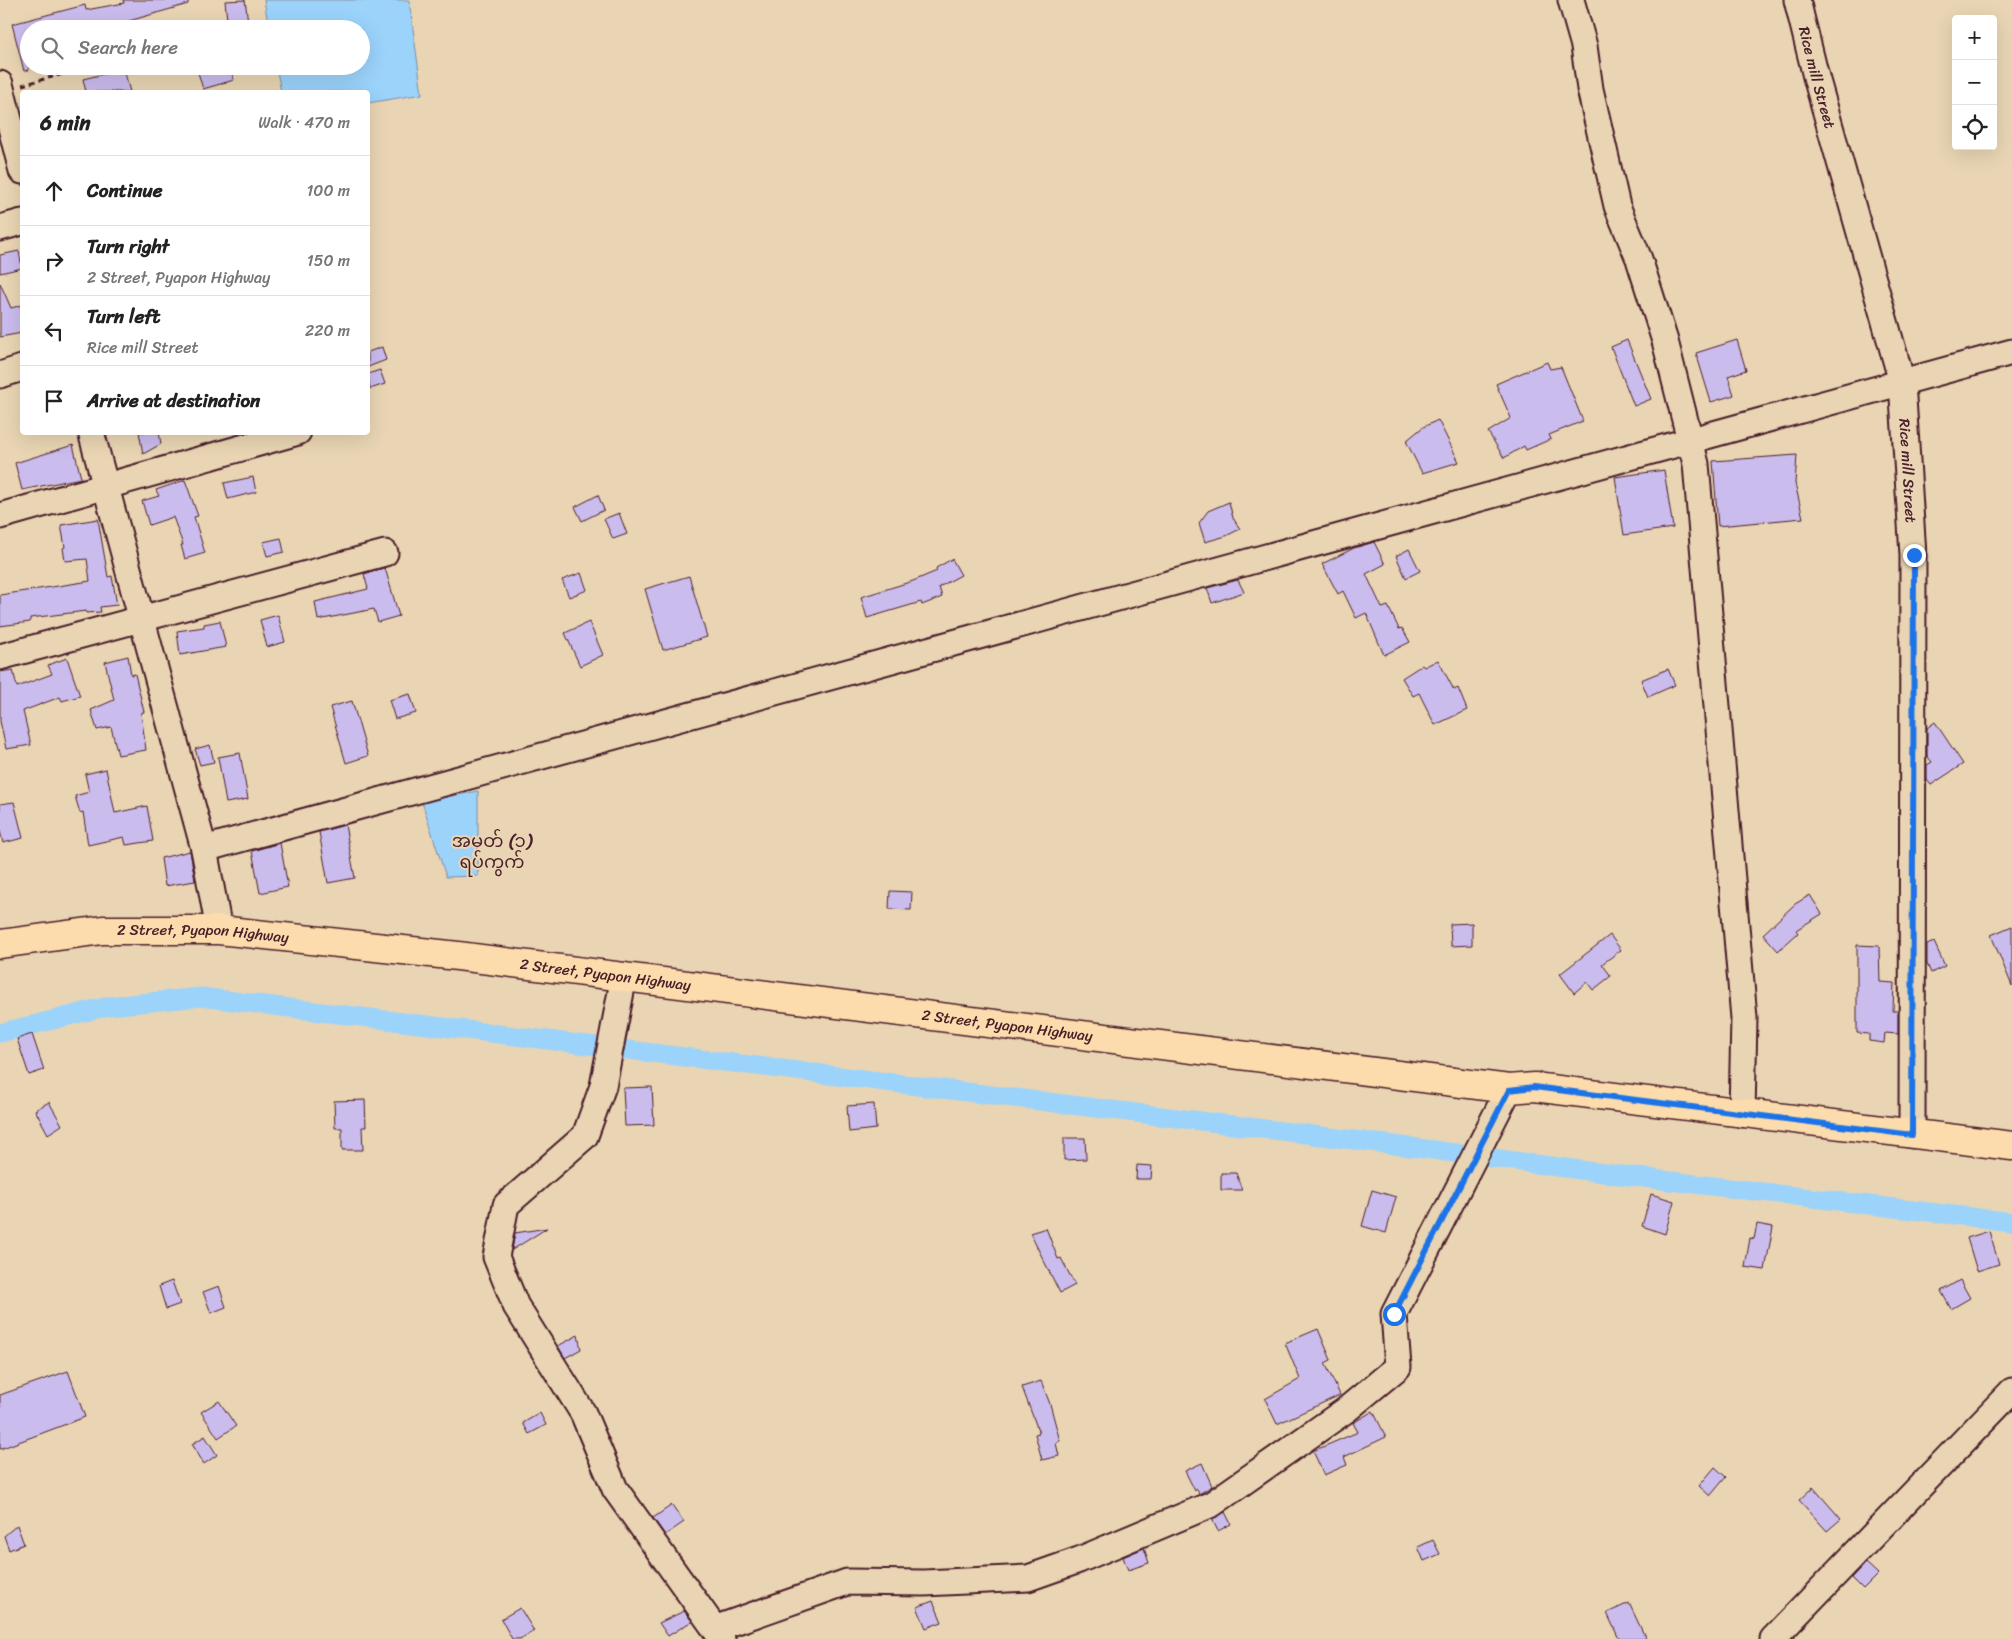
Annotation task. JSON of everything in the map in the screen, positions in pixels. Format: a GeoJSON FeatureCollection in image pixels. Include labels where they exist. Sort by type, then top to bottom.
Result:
{"type":"FeatureCollection","features":[{"type":"Feature","properties":{"kind":"main road","name":"2 Street, Pyapon Highway"},"geometry":{"type":"LineString","coordinates":[[0,944],[103,930],[219,930],[624,976],[1509,1090],[1534,1087],[2012,1146]]}},
{"type":"Feature","properties":{"kind":"street"},"geometry":{"type":"LineString","coordinates":[[1571,0],[1584,46],[1590,89],[1617,206],[1639,258],[1663,332],[1696,464],[1708,589],[1709,630],[1733,872],[1744,1018],[1741,1075],[1742,1114]]}},
{"type":"Feature","properties":{"kind":"street","name":"Rice mill Street"},"geometry":{"type":"LineString","coordinates":[[1797,0],[1816,77],[1902,382],[1914,555],[1911,881],[1912,1135]]}},
{"type":"Feature","properties":{"kind":"street"},"geometry":{"type":"LineString","coordinates":[[1,88],[20,163]]}},
{"type":"Feature","properties":{"kind":"street"},"geometry":{"type":"LineString","coordinates":[[0,228],[20,223]]}},
{"type":"Feature","properties":{"kind":"street"},"geometry":{"type":"LineString","coordinates":[[204,849],[2012,352]]}},
{"type":"Feature","properties":{"kind":"street"},"geometry":{"type":"LineString","coordinates":[[0,374],[20,369]]}},
{"type":"Feature","properties":{"kind":"street"},"geometry":{"type":"LineString","coordinates":[[92,435],[204,849],[219,930]]}},
{"type":"Feature","properties":{"kind":"street"},"geometry":{"type":"LineString","coordinates":[[0,516],[287,435]]}},
{"type":"Feature","properties":{"kind":"street"},"geometry":{"type":"LineString","coordinates":[[0,657],[385,553]]}},
{"type":"Feature","properties":{"kind":"street"},"geometry":{"type":"LineString","coordinates":[[624,976],[603,1086],[585,1136],[506,1205],[496,1257],[516,1306],[583,1412],[615,1490],[719,1634],[847,1582],[924,1583],[1028,1578],[1079,1560],[1212,1504],[1346,1410],[1398,1367],[1394,1314],[1509,1090]]}},
{"type":"Feature","properties":{"kind":"street"},"geometry":{"type":"LineString","coordinates":[[1773,1639],[2012,1391]]}},
{"type":"Feature","properties":{"kind":"path"},"geometry":{"type":"LineString","coordinates":[[1,88],[55,75]]}},
{"type":"Feature","properties":{"kind":"water"},"geometry":{"type":"Polygon","coordinates":[[[264,0],[409,0],[422,94],[370,103],[370,90],[281,90],[278,75],[370,75],[370,20],[267,20],[264,0]]]}},
{"type":"Feature","properties":{"kind":"water"},"geometry":{"type":"Polygon","coordinates":[[[478,791],[478,876],[446,877],[422,802],[478,791]]]}},
{"type":"Feature","properties":{"kind":"building"},"geometry":{"type":"Polygon","coordinates":[[[123,0],[188,0],[188,4],[132,20],[27,20],[85,5],[86,10],[124,3],[123,0]]]}},
{"type":"Feature","properties":{"kind":"building"},"geometry":{"type":"Polygon","coordinates":[[[245,0],[248,20],[227,20],[225,1],[245,0]]]}},
{"type":"Feature","properties":{"kind":"building"},"geometry":{"type":"Polygon","coordinates":[[[20,22],[20,55],[12,24],[20,22]]]}},
{"type":"Feature","properties":{"kind":"building"},"geometry":{"type":"Polygon","coordinates":[[[99,75],[126,75],[129,90],[86,90],[83,79],[99,75]]]}},
{"type":"Feature","properties":{"kind":"building"},"geometry":{"type":"Polygon","coordinates":[[[199,75],[233,75],[234,80],[203,89],[199,75]]]}},
{"type":"Feature","properties":{"kind":"building"},"geometry":{"type":"Polygon","coordinates":[[[19,251],[20,268],[0,273],[0,255],[19,251]]]}},
{"type":"Feature","properties":{"kind":"building"},"geometry":{"type":"Polygon","coordinates":[[[0,283],[11,308],[20,306],[20,333],[0,337],[0,283]]]}},
{"type":"Feature","properties":{"kind":"building"},"geometry":{"type":"Polygon","coordinates":[[[1627,340],[1651,399],[1634,406],[1611,347],[1627,340]]]}},
{"type":"Feature","properties":{"kind":"building"},"geometry":{"type":"Polygon","coordinates":[[[1737,340],[1746,370],[1728,376],[1734,395],[1711,402],[1696,353],[1737,340]]]}},
{"type":"Feature","properties":{"kind":"building"},"geometry":{"type":"Polygon","coordinates":[[[382,347],[386,360],[370,366],[370,351],[382,347]]]}},
{"type":"Feature","properties":{"kind":"building"},"geometry":{"type":"Polygon","coordinates":[[[1547,362],[1550,369],[1561,367],[1583,421],[1549,435],[1551,439],[1526,450],[1524,446],[1504,458],[1488,432],[1511,418],[1496,384],[1547,362]]]}},
{"type":"Feature","properties":{"kind":"building"},"geometry":{"type":"Polygon","coordinates":[[[380,370],[385,384],[370,389],[370,373],[380,370]]]}},
{"type":"Feature","properties":{"kind":"building"},"geometry":{"type":"Polygon","coordinates":[[[1438,420],[1459,462],[1422,473],[1406,441],[1423,427],[1438,420]]]}},
{"type":"Feature","properties":{"kind":"building"},"geometry":{"type":"Polygon","coordinates":[[[140,435],[160,435],[161,444],[143,454],[140,435]]]}},
{"type":"Feature","properties":{"kind":"building"},"geometry":{"type":"Polygon","coordinates":[[[73,445],[81,478],[22,490],[15,463],[73,445]]]}},
{"type":"Feature","properties":{"kind":"building"},"geometry":{"type":"Polygon","coordinates":[[[1797,455],[1795,483],[1803,518],[1718,526],[1713,461],[1797,455]]]}},
{"type":"Feature","properties":{"kind":"building"},"geometry":{"type":"Polygon","coordinates":[[[1664,470],[1673,528],[1624,535],[1615,477],[1664,470]]]}},
{"type":"Feature","properties":{"kind":"building"},"geometry":{"type":"Polygon","coordinates":[[[253,477],[256,492],[228,499],[224,483],[253,477]]]}},
{"type":"Feature","properties":{"kind":"building"},"geometry":{"type":"Polygon","coordinates":[[[185,480],[198,516],[194,517],[205,553],[185,559],[181,545],[183,545],[173,517],[149,525],[142,501],[159,496],[156,490],[185,480]]]}},
{"type":"Feature","properties":{"kind":"building"},"geometry":{"type":"Polygon","coordinates":[[[598,495],[604,510],[582,521],[575,507],[598,495]]]}},
{"type":"Feature","properties":{"kind":"building"},"geometry":{"type":"Polygon","coordinates":[[[1229,502],[1233,518],[1240,529],[1226,536],[1205,542],[1199,523],[1208,511],[1229,502]]]}},
{"type":"Feature","properties":{"kind":"building"},"geometry":{"type":"Polygon","coordinates":[[[619,513],[627,534],[613,539],[604,519],[619,513]]]}},
{"type":"Feature","properties":{"kind":"building"},"geometry":{"type":"Polygon","coordinates":[[[98,519],[108,577],[112,576],[117,605],[100,607],[101,612],[86,613],[86,611],[30,618],[30,622],[0,626],[0,595],[90,581],[87,559],[65,561],[63,548],[65,547],[61,525],[98,519]]]}},
{"type":"Feature","properties":{"kind":"building"},"geometry":{"type":"Polygon","coordinates":[[[281,538],[284,552],[267,556],[263,542],[281,538]]]}},
{"type":"Feature","properties":{"kind":"building"},"geometry":{"type":"Polygon","coordinates":[[[1374,542],[1385,564],[1366,574],[1382,608],[1388,606],[1399,629],[1402,628],[1410,642],[1384,655],[1366,613],[1356,618],[1343,591],[1338,594],[1322,564],[1354,548],[1374,542]]]}},
{"type":"Feature","properties":{"kind":"building"},"geometry":{"type":"Polygon","coordinates":[[[1409,549],[1420,571],[1406,578],[1396,556],[1409,549]]]}},
{"type":"Feature","properties":{"kind":"building"},"geometry":{"type":"Polygon","coordinates":[[[952,559],[961,575],[939,587],[942,597],[922,605],[921,602],[867,618],[861,597],[913,581],[937,571],[936,568],[952,559]]]}},
{"type":"Feature","properties":{"kind":"building"},"geometry":{"type":"Polygon","coordinates":[[[385,568],[399,616],[378,622],[374,609],[318,620],[315,602],[368,589],[364,574],[385,568]]]}},
{"type":"Feature","properties":{"kind":"building"},"geometry":{"type":"Polygon","coordinates":[[[581,573],[587,590],[569,597],[562,580],[581,573]]]}},
{"type":"Feature","properties":{"kind":"building"},"geometry":{"type":"Polygon","coordinates":[[[689,576],[707,637],[663,650],[645,589],[689,576]]]}},
{"type":"Feature","properties":{"kind":"building"},"geometry":{"type":"Polygon","coordinates":[[[1238,580],[1244,592],[1212,603],[1207,588],[1238,580]]]}},
{"type":"Feature","properties":{"kind":"building"},"geometry":{"type":"Polygon","coordinates":[[[278,615],[285,642],[267,647],[260,620],[278,615]]]}},
{"type":"Feature","properties":{"kind":"building"},"geometry":{"type":"Polygon","coordinates":[[[220,621],[226,647],[180,655],[177,631],[204,627],[204,624],[220,621]]]}},
{"type":"Feature","properties":{"kind":"building"},"geometry":{"type":"Polygon","coordinates":[[[589,622],[603,655],[580,666],[565,633],[589,622]]]}},
{"type":"Feature","properties":{"kind":"building"},"geometry":{"type":"Polygon","coordinates":[[[128,656],[131,675],[135,674],[144,712],[141,713],[146,750],[118,755],[111,727],[97,730],[91,710],[114,700],[105,662],[128,656]]]}},
{"type":"Feature","properties":{"kind":"building"},"geometry":{"type":"Polygon","coordinates":[[[67,658],[80,696],[62,701],[60,697],[23,711],[31,745],[6,749],[0,721],[0,672],[13,670],[17,687],[52,674],[48,665],[67,658]]]}},
{"type":"Feature","properties":{"kind":"building"},"geometry":{"type":"Polygon","coordinates":[[[1438,660],[1454,690],[1458,688],[1467,710],[1435,725],[1419,693],[1413,696],[1402,678],[1422,665],[1424,667],[1438,660]]]}},
{"type":"Feature","properties":{"kind":"building"},"geometry":{"type":"Polygon","coordinates":[[[1668,669],[1675,685],[1648,697],[1641,680],[1668,669]]]}},
{"type":"Feature","properties":{"kind":"building"},"geometry":{"type":"Polygon","coordinates":[[[410,694],[416,713],[395,719],[389,700],[410,694]]]}},
{"type":"Feature","properties":{"kind":"building"},"geometry":{"type":"Polygon","coordinates":[[[352,701],[368,756],[346,763],[330,707],[352,701]]]}},
{"type":"Feature","properties":{"kind":"building"},"geometry":{"type":"Polygon","coordinates":[[[1935,722],[1963,764],[1931,785],[1927,780],[1927,765],[1932,762],[1927,756],[1927,728],[1935,722]]]}},
{"type":"Feature","properties":{"kind":"building"},"geometry":{"type":"Polygon","coordinates":[[[210,745],[214,762],[200,765],[195,749],[210,745]]]}},
{"type":"Feature","properties":{"kind":"building"},"geometry":{"type":"Polygon","coordinates":[[[240,753],[248,799],[226,803],[218,757],[240,753]]]}},
{"type":"Feature","properties":{"kind":"building"},"geometry":{"type":"Polygon","coordinates":[[[106,769],[115,813],[147,806],[153,841],[126,845],[124,837],[88,845],[83,812],[80,813],[75,796],[89,792],[85,774],[106,769]]]}},
{"type":"Feature","properties":{"kind":"building"},"geometry":{"type":"Polygon","coordinates":[[[14,802],[23,838],[3,843],[0,831],[0,804],[14,802]]]}},
{"type":"Feature","properties":{"kind":"building"},"geometry":{"type":"Polygon","coordinates":[[[345,825],[355,878],[328,883],[319,832],[345,825]]]}},
{"type":"Feature","properties":{"kind":"building"},"geometry":{"type":"Polygon","coordinates":[[[280,843],[288,887],[260,893],[252,851],[280,843]]]}},
{"type":"Feature","properties":{"kind":"building"},"geometry":{"type":"Polygon","coordinates":[[[190,851],[195,881],[165,886],[161,858],[190,851]]]}},
{"type":"Feature","properties":{"kind":"building"},"geometry":{"type":"Polygon","coordinates":[[[890,891],[912,892],[911,910],[889,909],[890,891]]]}},
{"type":"Feature","properties":{"kind":"building"},"geometry":{"type":"Polygon","coordinates":[[[1810,895],[1822,914],[1796,930],[1798,933],[1778,951],[1763,934],[1795,904],[1810,895]]]}},
{"type":"Feature","properties":{"kind":"building"},"geometry":{"type":"Polygon","coordinates":[[[1472,923],[1472,945],[1451,946],[1450,924],[1472,923]]]}},
{"type":"Feature","properties":{"kind":"building"},"geometry":{"type":"Polygon","coordinates":[[[2012,926],[2012,986],[1991,935],[2012,926]]]}},
{"type":"Feature","properties":{"kind":"building"},"geometry":{"type":"Polygon","coordinates":[[[1610,935],[1621,950],[1602,964],[1611,976],[1593,990],[1587,982],[1574,993],[1560,974],[1610,935]]]}},
{"type":"Feature","properties":{"kind":"building"},"geometry":{"type":"Polygon","coordinates":[[[1934,942],[1945,966],[1931,973],[1927,964],[1927,945],[1934,942]]]}},
{"type":"Feature","properties":{"kind":"building"},"geometry":{"type":"Polygon","coordinates":[[[1857,945],[1879,946],[1880,982],[1894,983],[1893,1011],[1898,1011],[1898,1034],[1885,1033],[1884,1043],[1869,1041],[1869,1034],[1857,1033],[1857,945]]]}},
{"type":"Feature","properties":{"kind":"building"},"geometry":{"type":"Polygon","coordinates":[[[32,1034],[44,1070],[29,1075],[17,1039],[32,1034]]]}},
{"type":"Feature","properties":{"kind":"building"},"geometry":{"type":"Polygon","coordinates":[[[652,1087],[654,1125],[625,1126],[623,1088],[652,1087]]]}},
{"type":"Feature","properties":{"kind":"building"},"geometry":{"type":"Polygon","coordinates":[[[365,1100],[366,1127],[362,1127],[363,1150],[342,1150],[342,1128],[335,1128],[334,1101],[365,1100]]]}},
{"type":"Feature","properties":{"kind":"building"},"geometry":{"type":"Polygon","coordinates":[[[49,1102],[62,1125],[48,1134],[35,1110],[49,1102]]]}},
{"type":"Feature","properties":{"kind":"building"},"geometry":{"type":"Polygon","coordinates":[[[874,1104],[876,1129],[849,1132],[847,1106],[874,1104]]]}},
{"type":"Feature","properties":{"kind":"building"},"geometry":{"type":"Polygon","coordinates":[[[1064,1138],[1085,1138],[1086,1159],[1064,1160],[1064,1138]]]}},
{"type":"Feature","properties":{"kind":"building"},"geometry":{"type":"Polygon","coordinates":[[[1137,1165],[1152,1166],[1151,1179],[1136,1179],[1137,1165]]]}},
{"type":"Feature","properties":{"kind":"building"},"geometry":{"type":"Polygon","coordinates":[[[1221,1173],[1236,1173],[1242,1190],[1221,1190],[1221,1173]]]}},
{"type":"Feature","properties":{"kind":"building"},"geometry":{"type":"Polygon","coordinates":[[[1372,1190],[1396,1197],[1386,1233],[1362,1226],[1372,1190]]]}},
{"type":"Feature","properties":{"kind":"building"},"geometry":{"type":"Polygon","coordinates":[[[1651,1194],[1674,1201],[1665,1234],[1642,1226],[1651,1194]]]}},
{"type":"Feature","properties":{"kind":"building"},"geometry":{"type":"Polygon","coordinates":[[[1757,1224],[1773,1227],[1765,1270],[1745,1267],[1750,1238],[1754,1239],[1757,1224]]]}},
{"type":"Feature","properties":{"kind":"building"},"geometry":{"type":"Polygon","coordinates":[[[547,1228],[512,1250],[515,1233],[547,1228]]]}},
{"type":"Feature","properties":{"kind":"building"},"geometry":{"type":"Polygon","coordinates":[[[1046,1228],[1058,1259],[1061,1258],[1075,1285],[1060,1293],[1030,1233],[1046,1228]]]}},
{"type":"Feature","properties":{"kind":"building"},"geometry":{"type":"Polygon","coordinates":[[[1989,1231],[1999,1264],[1977,1271],[1967,1238],[1989,1231]]]}},
{"type":"Feature","properties":{"kind":"building"},"geometry":{"type":"Polygon","coordinates":[[[1960,1280],[1970,1298],[1951,1309],[1941,1291],[1960,1280]]]}},
{"type":"Feature","properties":{"kind":"building"},"geometry":{"type":"Polygon","coordinates":[[[172,1281],[180,1304],[166,1309],[159,1286],[172,1281]]]}},
{"type":"Feature","properties":{"kind":"building"},"geometry":{"type":"Polygon","coordinates":[[[219,1286],[226,1307],[211,1313],[203,1292],[219,1286]]]}},
{"type":"Feature","properties":{"kind":"building"},"geometry":{"type":"Polygon","coordinates":[[[1318,1329],[1331,1360],[1325,1363],[1340,1395],[1277,1424],[1265,1399],[1300,1379],[1285,1343],[1318,1329]]]}},
{"type":"Feature","properties":{"kind":"building"},"geometry":{"type":"Polygon","coordinates":[[[578,1335],[581,1349],[565,1358],[558,1346],[578,1335]]]}},
{"type":"Feature","properties":{"kind":"building"},"geometry":{"type":"Polygon","coordinates":[[[68,1371],[85,1417],[0,1449],[0,1395],[68,1371]]]}},
{"type":"Feature","properties":{"kind":"building"},"geometry":{"type":"Polygon","coordinates":[[[1041,1381],[1050,1404],[1060,1441],[1056,1443],[1059,1456],[1042,1460],[1035,1434],[1039,1433],[1022,1387],[1041,1381]]]}},
{"type":"Feature","properties":{"kind":"building"},"geometry":{"type":"Polygon","coordinates":[[[219,1401],[236,1426],[218,1438],[201,1412],[219,1401]]]}},
{"type":"Feature","properties":{"kind":"building"},"geometry":{"type":"Polygon","coordinates":[[[1373,1411],[1386,1437],[1344,1457],[1347,1465],[1324,1475],[1313,1451],[1358,1432],[1353,1423],[1373,1411]]]}},
{"type":"Feature","properties":{"kind":"building"},"geometry":{"type":"Polygon","coordinates":[[[540,1413],[546,1425],[529,1434],[523,1423],[540,1413]]]}},
{"type":"Feature","properties":{"kind":"building"},"geometry":{"type":"Polygon","coordinates":[[[205,1436],[217,1455],[204,1464],[192,1444],[205,1436]]]}},
{"type":"Feature","properties":{"kind":"building"},"geometry":{"type":"Polygon","coordinates":[[[1202,1463],[1212,1486],[1199,1494],[1197,1489],[1195,1491],[1185,1471],[1202,1463]]]}},
{"type":"Feature","properties":{"kind":"building"},"geometry":{"type":"Polygon","coordinates":[[[1715,1467],[1726,1477],[1710,1496],[1699,1486],[1715,1467]]]}},
{"type":"Feature","properties":{"kind":"building"},"geometry":{"type":"Polygon","coordinates":[[[1813,1487],[1841,1519],[1827,1531],[1799,1500],[1813,1487]]]}},
{"type":"Feature","properties":{"kind":"building"},"geometry":{"type":"Polygon","coordinates":[[[672,1505],[684,1522],[665,1535],[653,1518],[672,1505]]]}},
{"type":"Feature","properties":{"kind":"building"},"geometry":{"type":"Polygon","coordinates":[[[1225,1512],[1231,1524],[1218,1531],[1212,1519],[1225,1512]]]}},
{"type":"Feature","properties":{"kind":"building"},"geometry":{"type":"Polygon","coordinates":[[[17,1525],[24,1544],[9,1550],[4,1536],[17,1525]]]}},
{"type":"Feature","properties":{"kind":"building"},"geometry":{"type":"Polygon","coordinates":[[[1433,1540],[1440,1554],[1424,1561],[1418,1547],[1433,1540]]]}},
{"type":"Feature","properties":{"kind":"building"},"geometry":{"type":"Polygon","coordinates":[[[1144,1548],[1149,1563],[1128,1570],[1123,1557],[1144,1548]]]}},
{"type":"Feature","properties":{"kind":"building"},"geometry":{"type":"Polygon","coordinates":[[[1866,1563],[1878,1574],[1863,1589],[1852,1578],[1866,1563]]]}},
{"type":"Feature","properties":{"kind":"building"},"geometry":{"type":"Polygon","coordinates":[[[933,1601],[942,1622],[926,1628],[917,1607],[933,1601]]]}},
{"type":"Feature","properties":{"kind":"building"},"geometry":{"type":"Polygon","coordinates":[[[1629,1603],[1646,1639],[1619,1639],[1607,1613],[1629,1603]]]}},
{"type":"Feature","properties":{"kind":"building"},"geometry":{"type":"Polygon","coordinates":[[[520,1608],[534,1631],[520,1639],[512,1639],[501,1619],[520,1608]]]}},
{"type":"Feature","properties":{"kind":"building"},"geometry":{"type":"Polygon","coordinates":[[[684,1611],[692,1621],[668,1636],[659,1623],[684,1611]]]}},
{"type":"Feature","properties":{"kind":"waterway"},"geometry":{"type":"LineString","coordinates":[[0,1033],[109,1006],[201,997],[1418,1148],[1595,1172],[2012,1222]]}},
{"type":"Feature","properties":{"kind":"district","name":"အမှတ် (၁) ရပ်ကွက်"},"geometry":{"type":"Point","coordinates":[492,851]}},
{"type":"Feature","properties":{"kind":"route"},"geometry":{"type":"LineString","coordinates":[[1394,1314],[1509,1090],[1534,1087],[1912,1135],[1911,863],[1914,555]]}}]}
